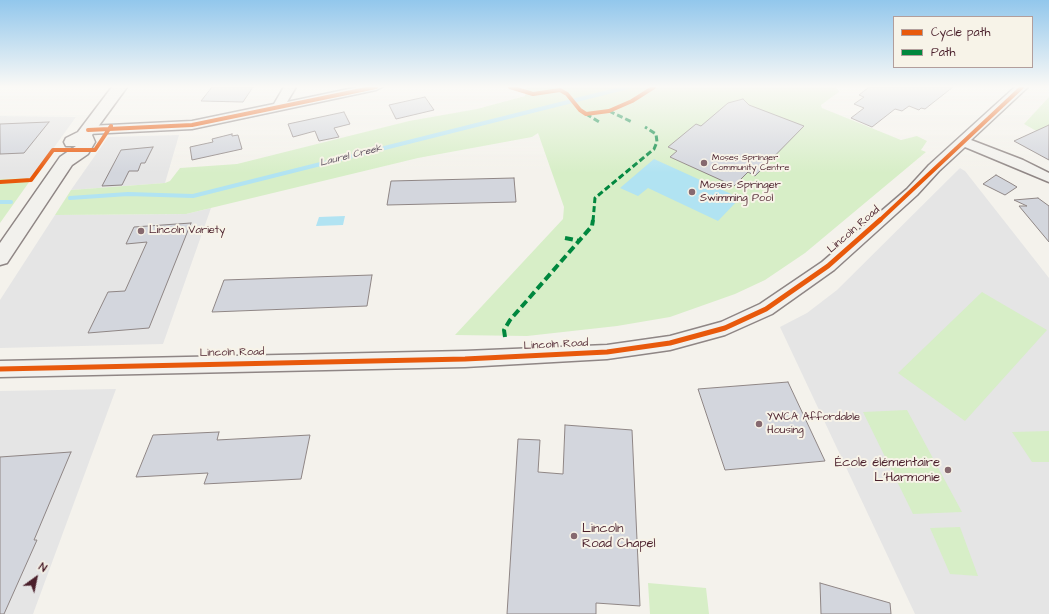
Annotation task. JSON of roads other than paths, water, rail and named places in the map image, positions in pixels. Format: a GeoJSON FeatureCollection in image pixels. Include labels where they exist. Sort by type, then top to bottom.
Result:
{"type":"FeatureCollection","features":[{"type":"Feature","properties":{"kind":"main road"},"geometry":{"type":"LineString","coordinates":[[0,258],[66,161],[78,154],[88,142],[86,133],[99,116]]}},
{"type":"Feature","properties":{"kind":"street"},"geometry":{"type":"LineString","coordinates":[[86,133],[192,125],[235,116]]}},
{"type":"Feature","properties":{"kind":"street","name":"Lincoln Road"},"geometry":{"type":"LineString","coordinates":[[0,369],[465,359],[607,352],[670,343],[725,328],[766,309],[790,293],[840,255],[912,192],[934,168],[992,116]]}},
{"type":"Feature","properties":{"kind":"street"},"geometry":{"type":"LineString","coordinates":[[964,142],[1018,163],[1049,178]]}},
{"type":"Feature","properties":{"kind":"water","name":"Moses Springer Swimming Pool"},"geometry":{"type":"Polygon","coordinates":[[[654,159],[740,198],[718,221],[648,188],[638,196],[620,188],[654,159]]]}},
{"type":"Feature","properties":{"kind":"water"},"geometry":{"type":"Polygon","coordinates":[[[345,216],[343,225],[316,226],[319,217],[345,216]]]}},
{"type":"Feature","properties":{"kind":"waterway","name":"Laurel Creek"},"geometry":{"type":"LineString","coordinates":[[70,198],[128,194],[193,196],[514,116]]}},
{"type":"Feature","properties":{"kind":"waterway","name":"Laurel Creek"},"geometry":{"type":"LineString","coordinates":[[0,202],[11,202]]}},
{"type":"Feature","properties":{"kind":"place","name":"Moses Springer Community Centre"},"geometry":{"type":"Point","coordinates":[704,163]}},
{"type":"Feature","properties":{"kind":"place","name":"Moses Springer Swimming Pool"},"geometry":{"type":"Point","coordinates":[692,192]}},
{"type":"Feature","properties":{"kind":"place","name":"Lincoln Variety"},"geometry":{"type":"Point","coordinates":[141,231]}},
{"type":"Feature","properties":{"kind":"place","name":"YWCA Affordable Housing"},"geometry":{"type":"Point","coordinates":[759,424]}},
{"type":"Feature","properties":{"kind":"place","name":"École élémentaire L'Harmonie"},"geometry":{"type":"Point","coordinates":[948,470]}},
{"type":"Feature","properties":{"kind":"place","name":"Lincoln Road Chapel"},"geometry":{"type":"Point","coordinates":[574,536]}}]}
